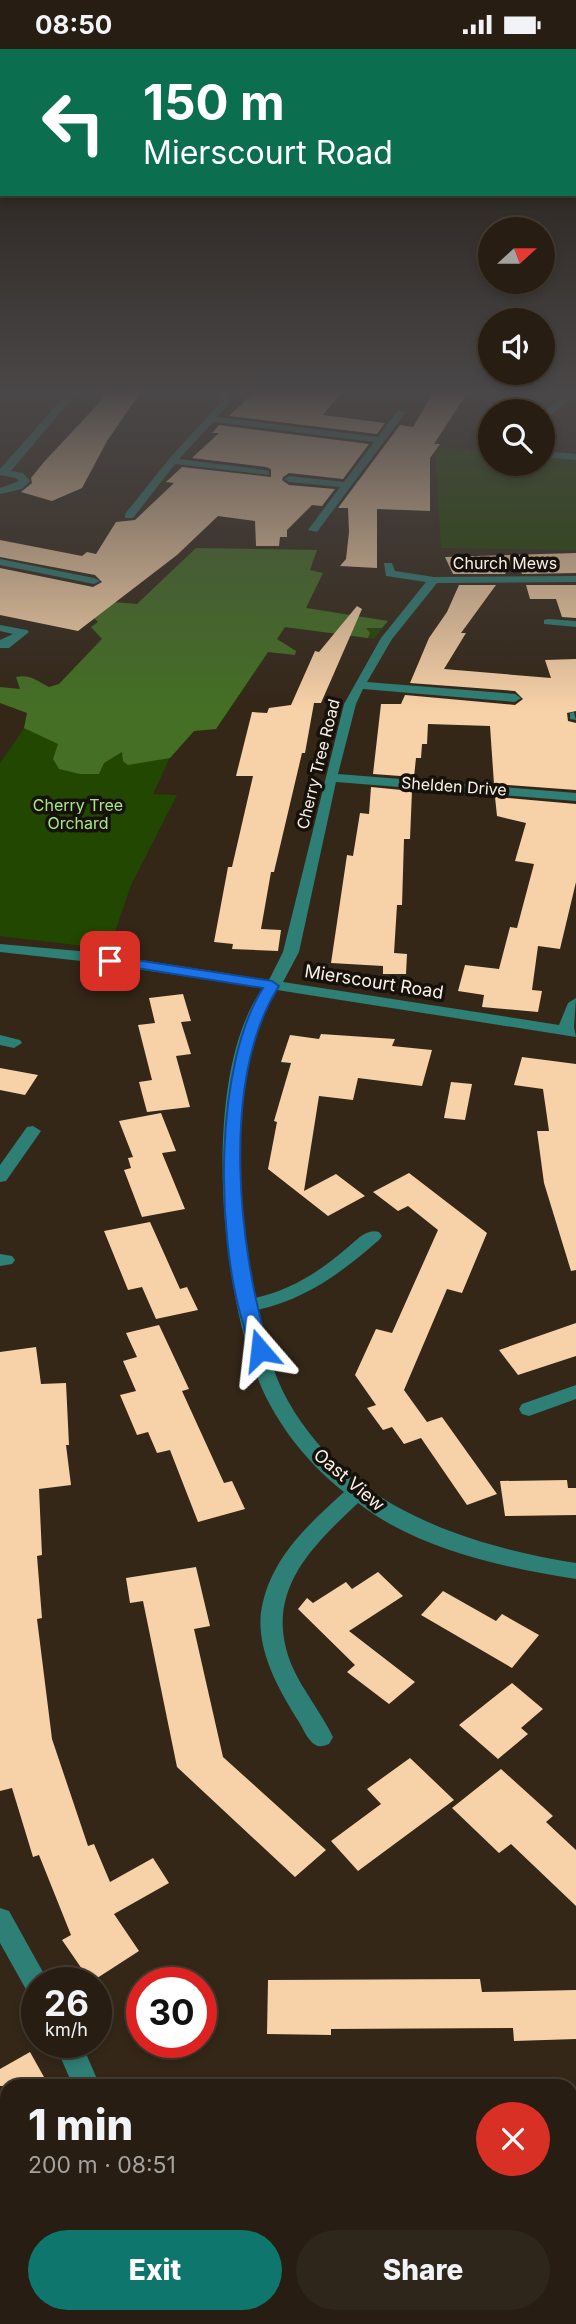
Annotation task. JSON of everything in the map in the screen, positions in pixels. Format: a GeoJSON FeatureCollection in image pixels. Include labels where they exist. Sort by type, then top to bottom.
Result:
{"type":"FeatureCollection","features":[{"type":"Feature","properties":{"kind":"street"},"geometry":{"type":"LineString","coordinates":[[144,496],[131,513],[151,512]]}},
{"type":"Feature","properties":{"kind":"street"},"geometry":{"type":"LineString","coordinates":[[313,530],[338,496]]}},
{"type":"Feature","properties":{"kind":"street"},"geometry":{"type":"LineString","coordinates":[[0,562],[93,581]]}},
{"type":"Feature","properties":{"kind":"street"},"geometry":{"type":"LineString","coordinates":[[388,565],[390,574],[434,580]]}},
{"type":"Feature","properties":{"kind":"street","name":"Church Mews"},"geometry":{"type":"LineString","coordinates":[[434,580],[576,579]]}},
{"type":"Feature","properties":{"kind":"street","name":"Cherry Tree Road"},"geometry":{"type":"LineString","coordinates":[[272,986],[290,956],[344,725],[359,685],[384,639],[434,580]]}},
{"type":"Feature","properties":{"kind":"street"},"geometry":{"type":"LineString","coordinates":[[548,622],[576,624]]}},
{"type":"Feature","properties":{"kind":"street"},"geometry":{"type":"LineString","coordinates":[[0,628],[23,632],[5,645],[0,644]]}},
{"type":"Feature","properties":{"kind":"street"},"geometry":{"type":"LineString","coordinates":[[359,685],[515,698]]}},
{"type":"Feature","properties":{"kind":"street","name":"Shelden Drive"},"geometry":{"type":"LineString","coordinates":[[332,778],[576,797]]}},
{"type":"Feature","properties":{"kind":"street","name":"Mierscourt Road"},"geometry":{"type":"LineString","coordinates":[[0,947],[90,957],[570,1032]]}},
{"type":"Feature","properties":{"kind":"street","name":"Oast View"},"geometry":{"type":"LineString","coordinates":[[272,986],[255,1012],[247,1034],[233,1132],[235,1235],[247,1306],[267,1376],[279,1403],[299,1435],[357,1492],[385,1512],[458,1546],[509,1560],[576,1571]]}},
{"type":"Feature","properties":{"kind":"street"},"geometry":{"type":"LineString","coordinates":[[570,1032],[576,1003]]}},
{"type":"Feature","properties":{"kind":"street"},"geometry":{"type":"LineString","coordinates":[[0,1177],[33,1131]]}},
{"type":"Feature","properties":{"kind":"street"},"geometry":{"type":"LineString","coordinates":[[247,1306],[274,1301],[310,1287],[373,1236]]}},
{"type":"Feature","properties":{"kind":"street"},"geometry":{"type":"LineString","coordinates":[[529,1409],[576,1392]]}},
{"type":"Feature","properties":{"kind":"street"},"geometry":{"type":"LineString","coordinates":[[321,1737],[288,1687],[275,1655],[270,1629],[272,1600],[279,1579],[292,1555],[320,1524],[357,1492]]}},
{"type":"Feature","properties":{"kind":"street"},"geometry":{"type":"LineString","coordinates":[[0,1919],[27,1967]]}},
{"type":"Feature","properties":{"kind":"street"},"geometry":{"type":"LineString","coordinates":[[74,2058],[84,2079]]}},
{"type":"Feature","properties":{"kind":"green space"},"geometry":{"type":"Polygon","coordinates":[[[438,496],[576,496],[576,550],[441,548],[438,496]]]}},
{"type":"Feature","properties":{"kind":"green space","name":"Cherry Tree Orchard"},"geometry":{"type":"Polygon","coordinates":[[[196,548],[317,550],[297,606],[388,621],[374,639],[285,627],[216,729],[182,731],[153,794],[177,795],[131,885],[109,949],[0,936],[0,763],[43,701],[116,623],[101,601],[137,604],[196,548]]]}},
{"type":"Feature","properties":{"kind":"green space"},"geometry":{"type":"Polygon","coordinates":[[[196,548],[317,550],[310,570],[323,573],[306,608],[388,621],[382,628],[366,628],[370,633],[368,638],[285,627],[277,639],[296,651],[295,655],[268,652],[216,729],[194,731],[170,758],[128,765],[123,761],[122,752],[104,763],[99,774],[80,774],[59,769],[53,759],[58,744],[24,728],[27,713],[0,703],[0,687],[20,689],[16,677],[21,676],[49,687],[59,684],[102,639],[91,627],[98,622],[94,618],[101,601],[137,604],[196,548]]]}},
{"type":"Feature","properties":{"kind":"building"},"geometry":{"type":"Polygon","coordinates":[[[35,496],[63,496],[52,501],[35,496]]]}},
{"type":"Feature","properties":{"kind":"building"},"geometry":{"type":"Polygon","coordinates":[[[160,496],[330,496],[322,506],[312,505],[287,530],[287,537],[280,537],[279,546],[256,546],[255,521],[218,516],[177,555],[78,631],[0,615],[0,568],[93,587],[102,582],[95,575],[0,557],[0,540],[82,556],[87,552],[96,554],[116,522],[135,520],[160,496]]]}},
{"type":"Feature","properties":{"kind":"building"},"geometry":{"type":"Polygon","coordinates":[[[347,496],[430,496],[430,511],[377,509],[377,568],[340,566],[346,559],[349,532],[348,508],[338,508],[347,496]]]}},
{"type":"Feature","properties":{"kind":"building"},"geometry":{"type":"Polygon","coordinates":[[[576,553],[576,573],[522,574],[517,557],[505,574],[453,574],[445,557],[576,553]]]}},
{"type":"Feature","properties":{"kind":"building"},"geometry":{"type":"Polygon","coordinates":[[[459,585],[496,585],[461,633],[466,633],[444,669],[551,678],[545,660],[576,659],[576,711],[567,713],[568,721],[576,723],[576,790],[494,784],[490,726],[428,724],[427,744],[422,744],[421,758],[416,758],[414,777],[373,774],[381,704],[401,704],[405,695],[515,705],[523,699],[515,691],[410,683],[429,638],[447,612],[459,585]]]}},
{"type":"Feature","properties":{"kind":"building"},"geometry":{"type":"Polygon","coordinates":[[[526,585],[576,585],[576,618],[562,617],[556,599],[530,599],[526,585]]]}},
{"type":"Feature","properties":{"kind":"building"},"geometry":{"type":"Polygon","coordinates":[[[357,606],[362,609],[321,703],[314,703],[305,753],[302,753],[274,872],[271,872],[261,929],[281,930],[278,951],[232,949],[233,944],[214,942],[228,867],[232,867],[253,776],[236,776],[252,712],[267,713],[269,708],[291,705],[315,651],[319,652],[357,606]]]}},
{"type":"Feature","properties":{"kind":"building"},"geometry":{"type":"Polygon","coordinates":[[[371,787],[412,791],[410,839],[404,839],[402,905],[397,905],[394,953],[407,954],[406,974],[383,974],[383,966],[331,963],[347,855],[353,856],[360,813],[369,814],[371,787]]]}},
{"type":"Feature","properties":{"kind":"building"},"geometry":{"type":"Polygon","coordinates":[[[495,797],[576,804],[576,882],[560,949],[538,946],[532,990],[542,991],[538,1012],[482,1007],[484,995],[458,991],[465,965],[499,969],[510,927],[517,928],[534,864],[515,861],[526,823],[497,816],[495,797]]]}},
{"type":"Feature","properties":{"kind":"building"},"geometry":{"type":"Polygon","coordinates":[[[183,994],[191,1021],[181,1022],[191,1054],[176,1056],[190,1107],[147,1112],[139,1082],[152,1080],[138,1025],[155,1023],[149,998],[183,994]]]}},
{"type":"Feature","properties":{"kind":"building"},"geometry":{"type":"Polygon","coordinates":[[[321,1034],[395,1039],[392,1046],[432,1050],[422,1086],[358,1078],[353,1100],[319,1096],[304,1191],[336,1174],[365,1196],[328,1216],[268,1169],[277,1122],[274,1121],[291,1063],[281,1062],[290,1035],[319,1039],[321,1034]]]}},
{"type":"Feature","properties":{"kind":"building"},"geometry":{"type":"Polygon","coordinates":[[[522,1057],[576,1064],[576,1270],[571,1271],[544,1183],[537,1131],[549,1131],[543,1089],[514,1085],[522,1057]]]}},
{"type":"Feature","properties":{"kind":"building"},"geometry":{"type":"Polygon","coordinates":[[[0,1068],[38,1075],[25,1095],[0,1090],[0,1068]]]}},
{"type":"Feature","properties":{"kind":"building"},"geometry":{"type":"Polygon","coordinates":[[[451,1082],[472,1084],[465,1120],[444,1118],[451,1082]]]}},
{"type":"Feature","properties":{"kind":"building"},"geometry":{"type":"Polygon","coordinates":[[[161,1113],[176,1151],[162,1153],[185,1209],[142,1217],[124,1170],[131,1168],[128,1158],[133,1157],[119,1121],[161,1113]]]}},
{"type":"Feature","properties":{"kind":"building"},"geometry":{"type":"Polygon","coordinates":[[[409,1173],[487,1233],[462,1293],[447,1289],[404,1390],[427,1422],[442,1417],[497,1494],[467,1505],[421,1438],[404,1444],[392,1427],[383,1430],[367,1408],[376,1405],[355,1375],[376,1329],[392,1333],[438,1230],[408,1206],[398,1211],[373,1192],[409,1173]]]}},
{"type":"Feature","properties":{"kind":"building"},"geometry":{"type":"Polygon","coordinates":[[[150,1222],[180,1289],[187,1287],[198,1310],[156,1319],[142,1287],[128,1290],[104,1231],[150,1222]]]}},
{"type":"Feature","properties":{"kind":"building"},"geometry":{"type":"Polygon","coordinates":[[[576,1323],[576,1356],[518,1375],[499,1350],[576,1323]]]}},
{"type":"Feature","properties":{"kind":"building"},"geometry":{"type":"Polygon","coordinates":[[[159,1325],[189,1389],[182,1391],[224,1483],[232,1481],[245,1509],[198,1522],[170,1450],[157,1453],[148,1432],[137,1435],[120,1395],[136,1391],[123,1361],[137,1357],[126,1333],[159,1325]]]}},
{"type":"Feature","properties":{"kind":"building"},"geometry":{"type":"Polygon","coordinates":[[[36,1347],[41,1384],[66,1383],[69,1445],[66,1445],[71,1485],[39,1489],[42,1555],[37,1556],[42,1618],[37,1619],[52,1739],[88,1846],[94,1844],[110,1882],[153,1858],[169,1883],[114,1914],[139,1951],[112,1968],[81,1967],[62,1940],[71,1935],[39,1855],[33,1857],[12,1788],[0,1791],[0,1352],[36,1347]]]}},
{"type":"Feature","properties":{"kind":"building"},"geometry":{"type":"Polygon","coordinates":[[[567,1480],[568,1488],[576,1488],[576,1515],[505,1516],[500,1481],[567,1480]]]}},
{"type":"Feature","properties":{"kind":"building"},"geometry":{"type":"Polygon","coordinates":[[[196,1567],[210,1626],[194,1629],[223,1757],[326,1850],[295,1877],[177,1767],[143,1601],[130,1603],[126,1578],[196,1567]]]}},
{"type":"Feature","properties":{"kind":"building"},"geometry":{"type":"Polygon","coordinates":[[[378,1572],[403,1596],[349,1631],[415,1682],[389,1704],[347,1672],[355,1665],[298,1609],[307,1598],[313,1603],[346,1582],[352,1589],[378,1572]]]}},
{"type":"Feature","properties":{"kind":"building"},"geometry":{"type":"Polygon","coordinates":[[[443,1591],[496,1621],[502,1614],[539,1635],[512,1668],[421,1615],[443,1591]]]}},
{"type":"Feature","properties":{"kind":"building"},"geometry":{"type":"Polygon","coordinates":[[[512,1683],[543,1709],[521,1728],[528,1734],[498,1759],[459,1725],[512,1683]]]}},
{"type":"Feature","properties":{"kind":"building"},"geometry":{"type":"Polygon","coordinates":[[[410,1758],[454,1800],[358,1871],[331,1841],[381,1804],[367,1789],[410,1758]]]}},
{"type":"Feature","properties":{"kind":"building"},"geometry":{"type":"Polygon","coordinates":[[[501,1769],[553,1816],[546,1822],[576,1850],[576,1906],[511,1844],[499,1853],[452,1808],[501,1769]]]}},
{"type":"Feature","properties":{"kind":"building"},"geometry":{"type":"Polygon","coordinates":[[[480,1979],[482,1992],[576,1990],[576,2039],[514,2041],[513,2028],[331,2029],[331,2035],[267,2034],[268,1980],[480,1979]]]}},
{"type":"Feature","properties":{"kind":"building"},"geometry":{"type":"Polygon","coordinates":[[[21,2057],[33,2058],[45,2079],[0,2079],[0,2069],[21,2057]]]}},
{"type":"Feature","properties":{"kind":"route"},"geometry":{"type":"LineString","coordinates":[[110,961],[272,986],[255,1012],[247,1034],[236,1103],[232,1160],[235,1235],[240,1269],[260,1350]]}}]}
